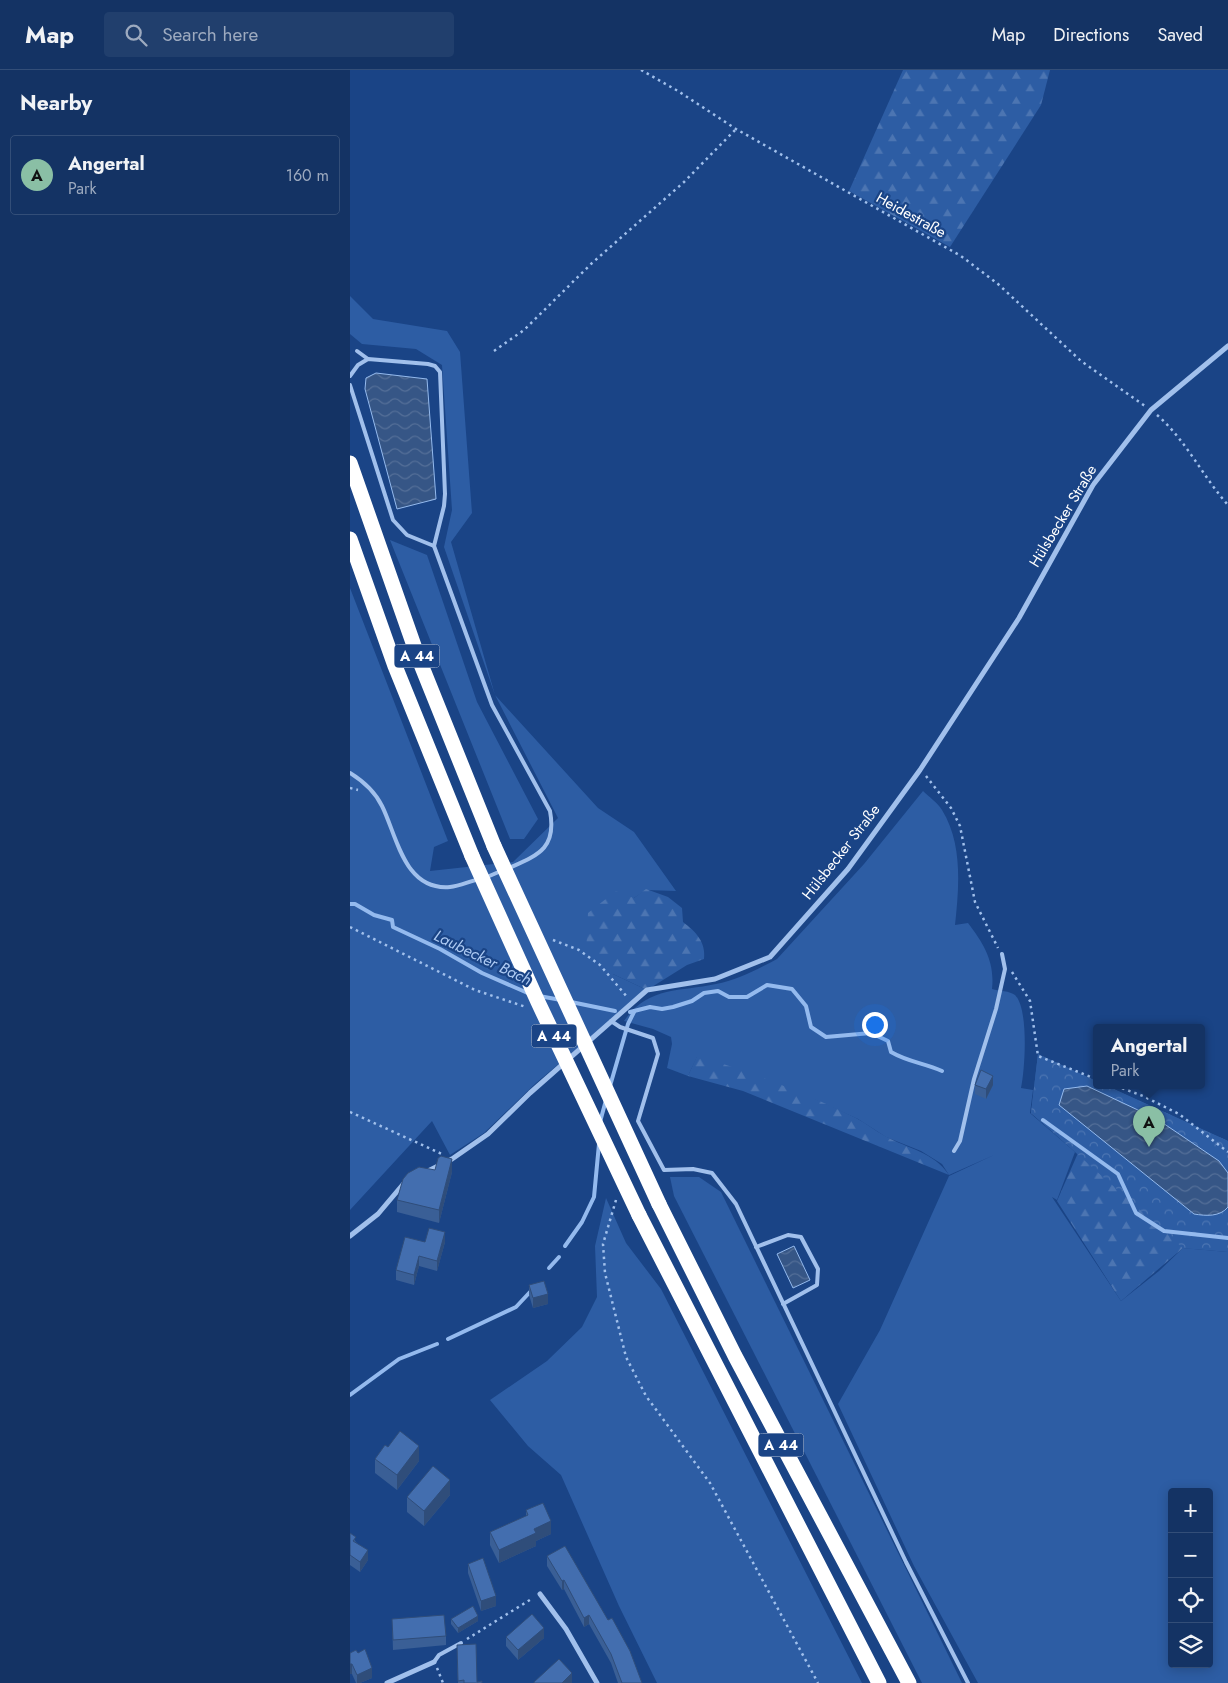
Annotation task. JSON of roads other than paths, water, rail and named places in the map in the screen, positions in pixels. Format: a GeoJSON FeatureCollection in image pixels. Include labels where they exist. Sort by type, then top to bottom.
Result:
{"type":"FeatureCollection","features":[{"type":"Feature","properties":{"kind":"highway","name":"A 44"},"geometry":{"type":"LineString","coordinates":[[350,463],[418,657],[494,846],[659,1204],[735,1356],[909,1683]]}},
{"type":"Feature","properties":{"kind":"highway","name":"A 44"},"geometry":{"type":"LineString","coordinates":[[350,538],[395,666],[472,856],[538,1002],[638,1214],[879,1683]]}},
{"type":"Feature","properties":{"kind":"street","name":"Hülsbecker Straße"},"geometry":{"type":"LineString","coordinates":[[420,1174],[452,1159],[488,1134],[647,990],[715,980],[770,957],[848,869],[920,770],[1019,618],[1093,485],[1151,410],[1228,346]]}},
{"type":"Feature","properties":{"kind":"street"},"geometry":{"type":"LineString","coordinates":[[350,1236],[378,1214],[405,1182],[413,1178]]}},
{"type":"Feature","properties":{"kind":"street"},"geometry":{"type":"LineString","coordinates":[[540,1594],[566,1629],[597,1683]]}},
{"type":"Feature","properties":{"kind":"street"},"geometry":{"type":"LineString","coordinates":[[387,1683],[434,1662]]}},
{"type":"Feature","properties":{"kind":"lane"},"geometry":{"type":"LineString","coordinates":[[350,773],[377,798],[407,865],[416,875],[431,884],[449,887],[488,877],[538,854],[550,840],[553,826],[550,812],[492,705],[434,546],[444,506],[445,494],[440,372],[435,366],[428,364],[368,359],[357,351]]}},
{"type":"Feature","properties":{"kind":"lane"},"geometry":{"type":"LineString","coordinates":[[350,376],[358,365],[368,359]]}},
{"type":"Feature","properties":{"kind":"lane"},"geometry":{"type":"LineString","coordinates":[[350,385],[393,520],[407,535],[434,546]]}},
{"type":"Feature","properties":{"kind":"lane"},"geometry":{"type":"LineString","coordinates":[[954,1151],[960,1141],[974,1079],[996,1009],[1005,969],[1002,954]]}},
{"type":"Feature","properties":{"kind":"lane"},"geometry":{"type":"LineString","coordinates":[[611,1021],[620,1027],[653,1038],[658,1054],[638,1121],[664,1170],[693,1170],[712,1173],[736,1204],[906,1562],[968,1683]]}},
{"type":"Feature","properties":{"kind":"lane"},"geometry":{"type":"LineString","coordinates":[[756,1247],[788,1235],[801,1237],[818,1269],[817,1285],[783,1304]]}},
{"type":"Feature","properties":{"kind":"lane"},"geometry":{"type":"LineString","coordinates":[[434,1662],[440,1655],[461,1643]]}},
{"type":"Feature","properties":{"kind":"water"},"geometry":{"type":"Polygon","coordinates":[[[376,373],[427,379],[436,499],[397,509],[365,389],[366,378],[376,373]]]}},
{"type":"Feature","properties":{"kind":"water"},"geometry":{"type":"Polygon","coordinates":[[[1087,1086],[1157,1119],[1219,1161],[1228,1173],[1228,1207],[1217,1214],[1194,1214],[1059,1105],[1064,1089],[1087,1086]]]}},
{"type":"Feature","properties":{"kind":"water"},"geometry":{"type":"Polygon","coordinates":[[[794,1246],[810,1280],[793,1288],[777,1254],[794,1246]]]}},
{"type":"Feature","properties":{"kind":"waterway","name":"Laubecker Bach"},"geometry":{"type":"LineString","coordinates":[[350,904],[355,904],[374,915],[392,920],[393,927],[440,949],[482,973],[530,994]]}},
{"type":"Feature","properties":{"kind":"waterway","name":"Laubecker Bach"},"geometry":{"type":"LineString","coordinates":[[630,1012],[650,1007],[662,1009],[673,1007],[692,1001],[704,993],[718,991],[729,997],[747,997],[767,985],[792,989],[806,1006],[811,1027],[826,1037],[871,1033],[888,1041],[891,1052],[942,1071]]}},
{"type":"Feature","properties":{"kind":"waterway","name":"Laubecker Bach"},"geometry":{"type":"LineString","coordinates":[[539,996],[561,1000]]}},
{"type":"Feature","properties":{"kind":"waterway","name":"Laubecker Bach"},"geometry":{"type":"LineString","coordinates":[[571,1002],[615,1011]]}},
{"type":"Feature","properties":{"kind":"waterway"},"geometry":{"type":"LineString","coordinates":[[610,1086],[628,1024],[634,1012]]}},
{"type":"Feature","properties":{"kind":"waterway"},"geometry":{"type":"LineString","coordinates":[[600,1122],[606,1100]]}},
{"type":"Feature","properties":{"kind":"waterway","name":"Laubecker Bach"},"geometry":{"type":"LineString","coordinates":[[1043,1120],[1118,1174],[1136,1213],[1164,1231],[1228,1238]]}},
{"type":"Feature","properties":{"kind":"waterway"},"geometry":{"type":"LineString","coordinates":[[565,1246],[582,1222],[594,1197],[599,1144]]}},
{"type":"Feature","properties":{"kind":"waterway"},"geometry":{"type":"LineString","coordinates":[[549,1268],[559,1257]]}},
{"type":"Feature","properties":{"kind":"waterway"},"geometry":{"type":"LineString","coordinates":[[448,1339],[516,1307],[530,1292]]}},
{"type":"Feature","properties":{"kind":"waterway"},"geometry":{"type":"LineString","coordinates":[[350,1395],[399,1359],[437,1344]]}},
{"type":"Feature","properties":{"kind":"place","name":"Angertal"},"geometry":{"type":"Point","coordinates":[1149,1147]}}]}
